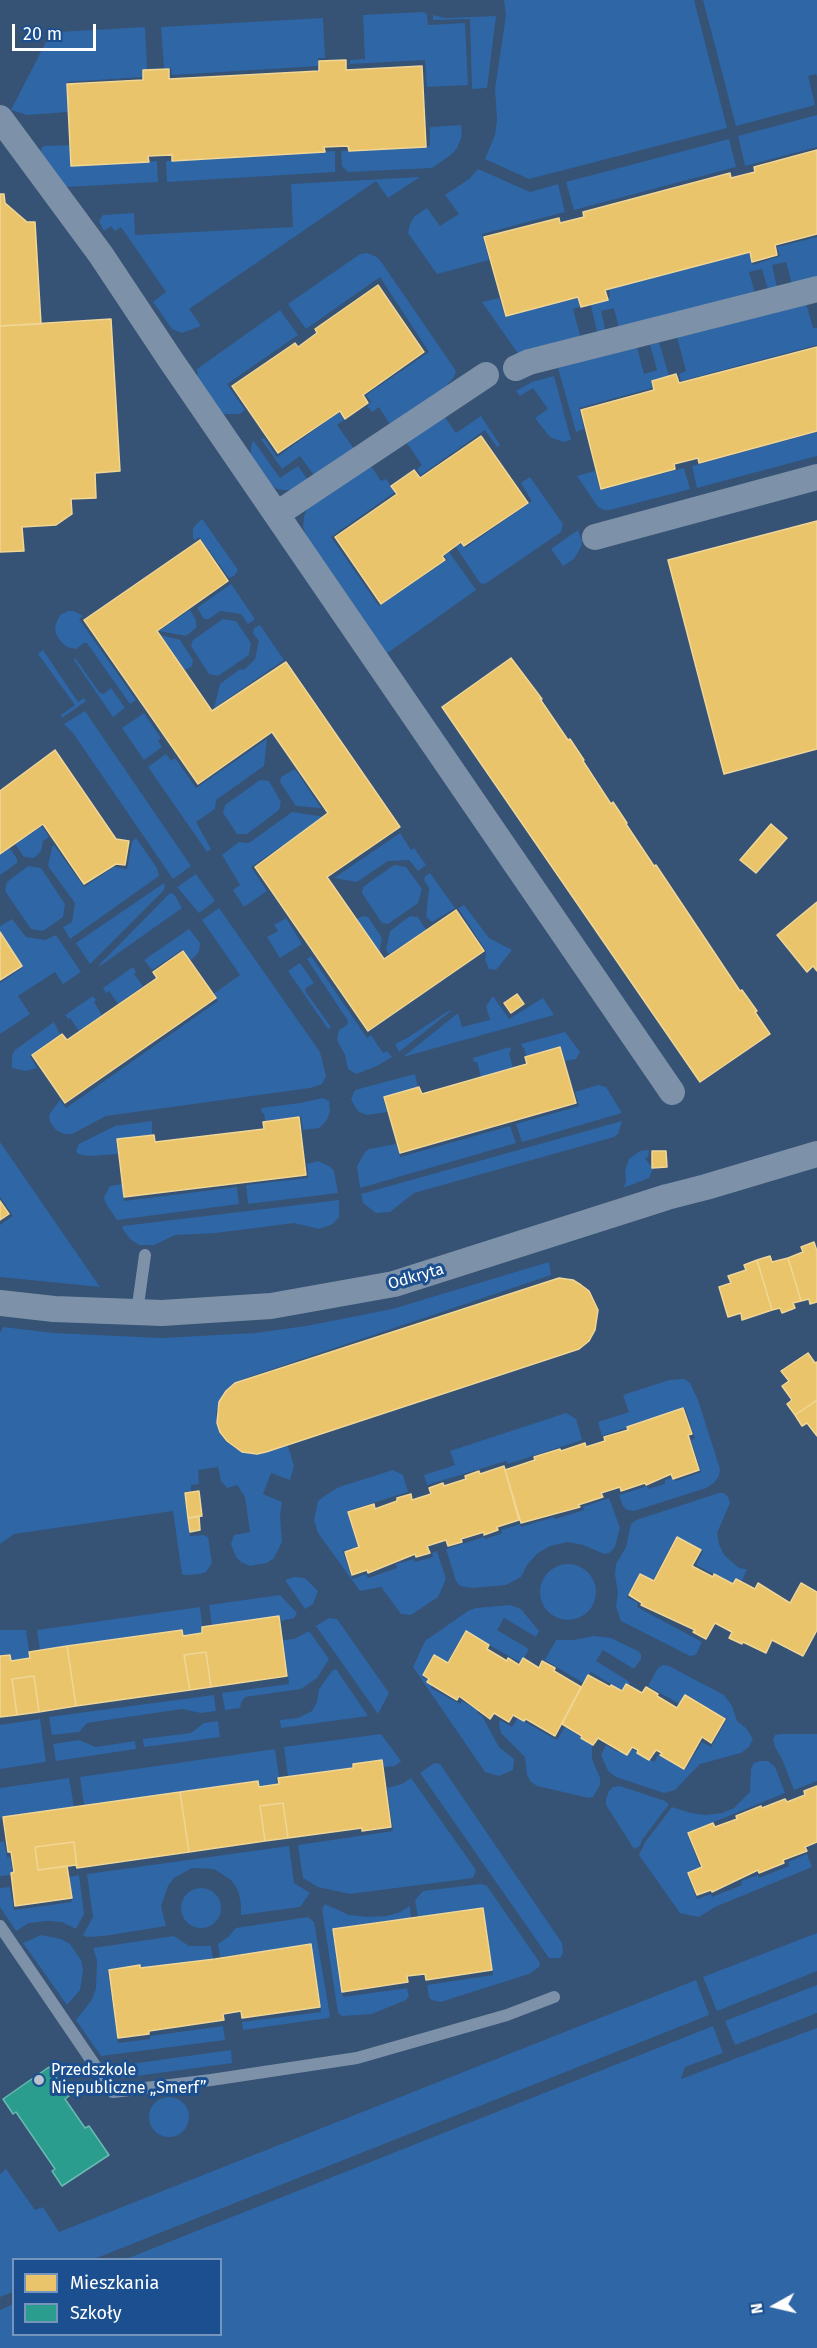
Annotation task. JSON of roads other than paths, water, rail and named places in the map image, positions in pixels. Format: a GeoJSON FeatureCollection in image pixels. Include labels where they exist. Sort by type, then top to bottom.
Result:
{"type":"FeatureCollection","features":[{"type":"Feature","properties":{"kind":"street"},"geometry":{"type":"LineString","coordinates":[[0,118],[101,255],[672,1092]]}},
{"type":"Feature","properties":{"kind":"street"},"geometry":{"type":"LineString","coordinates":[[516,368],[529,362],[817,290]]}},
{"type":"Feature","properties":{"kind":"street"},"geometry":{"type":"LineString","coordinates":[[277,514],[486,375]]}},
{"type":"Feature","properties":{"kind":"street"},"geometry":{"type":"LineString","coordinates":[[595,537],[817,477]]}},
{"type":"Feature","properties":{"kind":"street","name":"Odkryta"},"geometry":{"type":"LineString","coordinates":[[0,1303],[54,1309],[162,1313],[272,1306],[394,1284],[667,1197],[706,1188],[817,1154]]}},
{"type":"Feature","properties":{"kind":"lane"},"geometry":{"type":"LineString","coordinates":[[137,1312],[145,1255]]}},
{"type":"Feature","properties":{"kind":"lane"},"geometry":{"type":"LineString","coordinates":[[0,1926],[113,2092],[199,2082],[357,2058],[507,2015],[554,1996]]}},
{"type":"Feature","properties":{"kind":"place","name":"Przedszkole Niepubliczne „Smerf”"},"geometry":{"type":"Point","coordinates":[39,2080]}}]}
